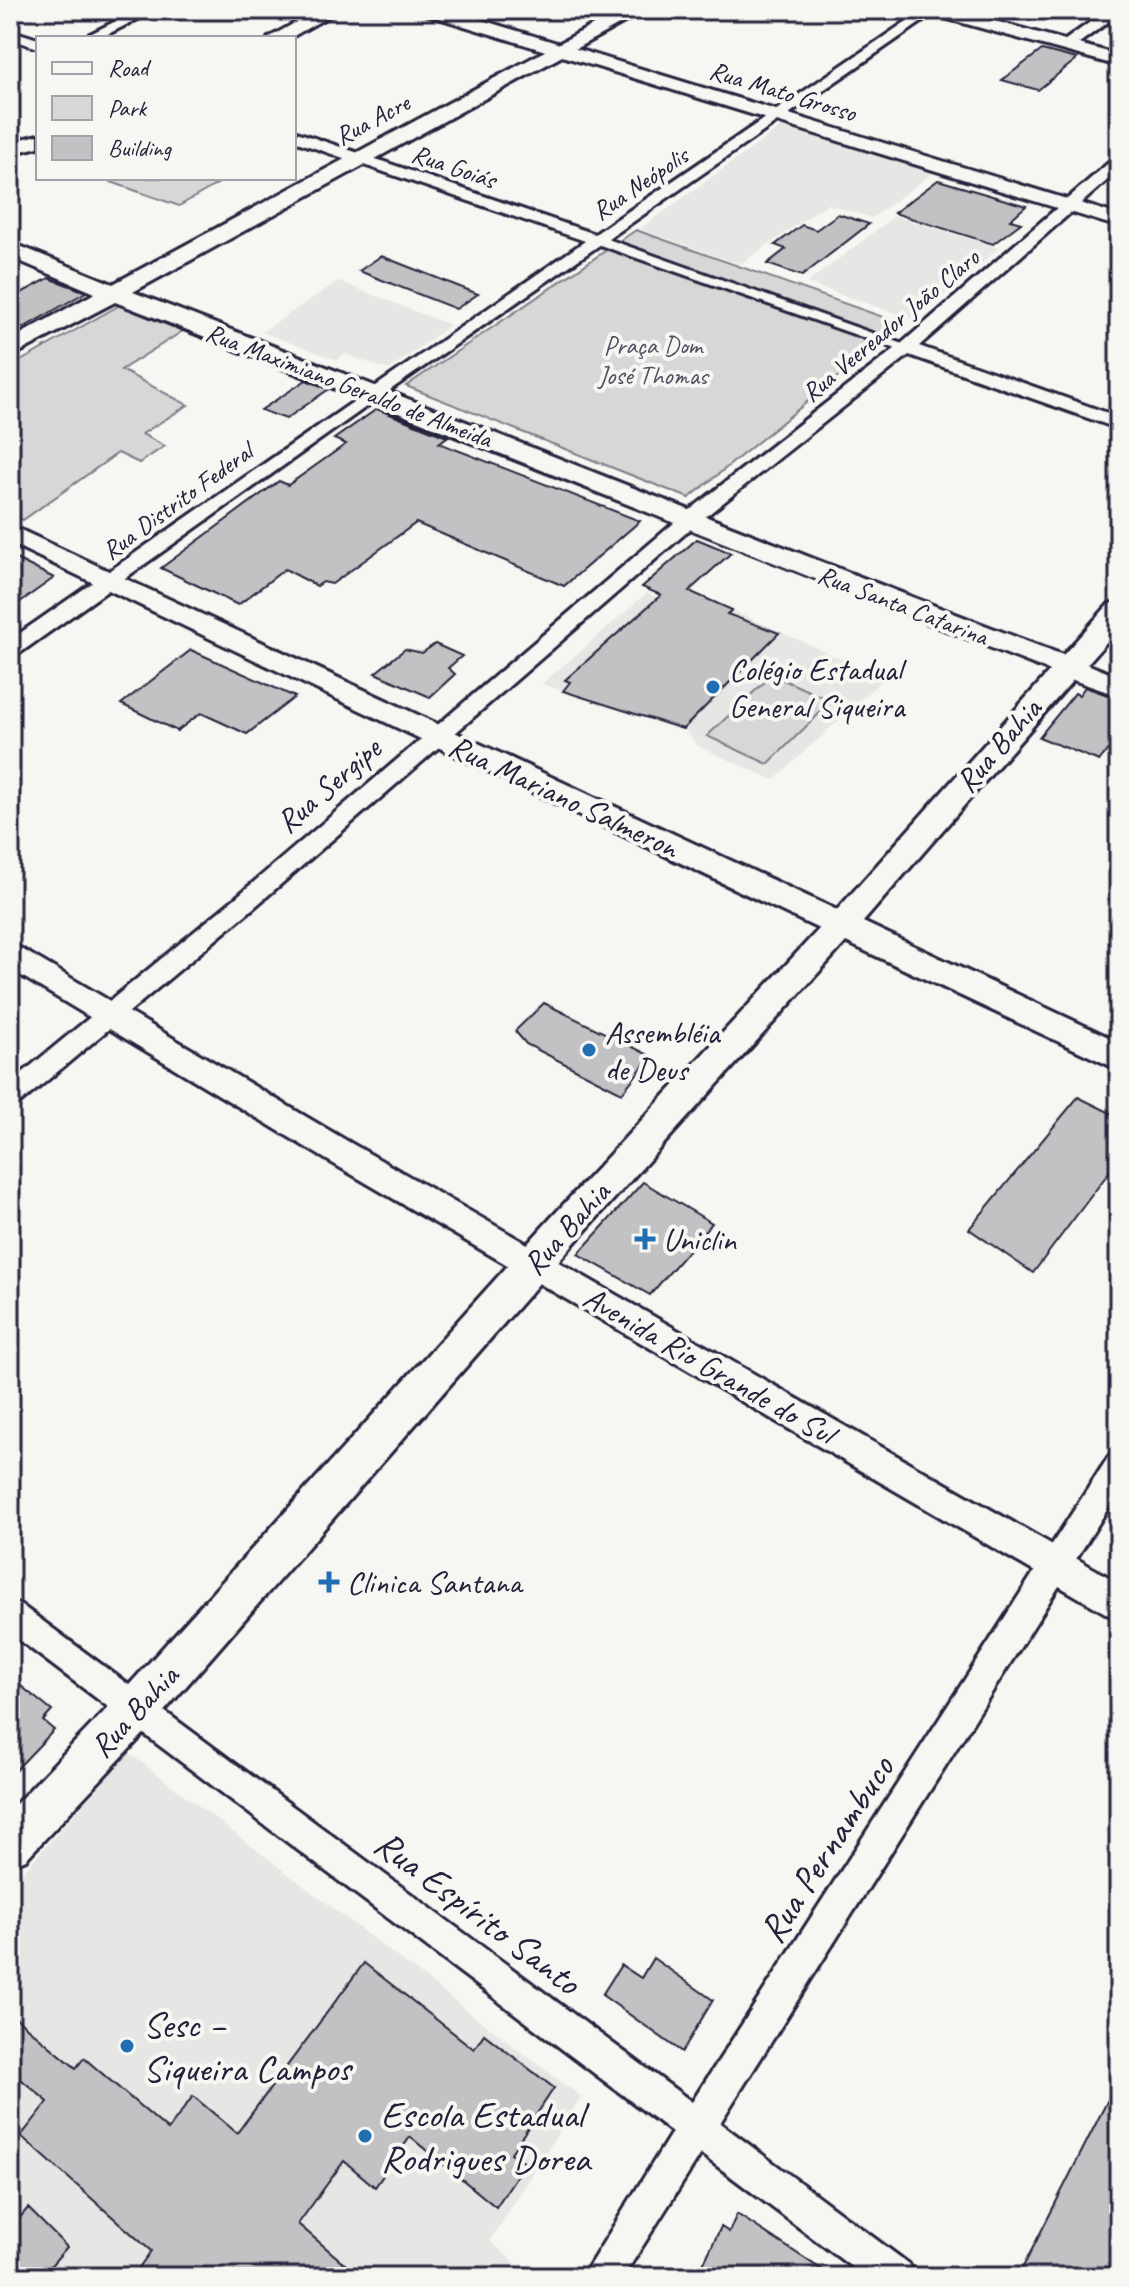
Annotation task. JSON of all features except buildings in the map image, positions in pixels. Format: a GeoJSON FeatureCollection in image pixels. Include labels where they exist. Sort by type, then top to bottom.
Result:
{"type":"FeatureCollection","features":[{"type":"Feature","properties":{"kind":"main road","name":"Rua Acre"},"geometry":{"type":"LineString","coordinates":[[10,350],[358,158],[636,10]]}},
{"type":"Feature","properties":{"kind":"main road","name":"Rua Maximiano Geraldo de Almeida"},"geometry":{"type":"LineString","coordinates":[[10,249],[688,521]]}},
{"type":"Feature","properties":{"kind":"main road","name":"Rua Santa Catarina"},"geometry":{"type":"LineString","coordinates":[[688,521],[1119,687]]}},
{"type":"Feature","properties":{"kind":"main road","name":"Rua Mariano Salmeron"},"geometry":{"type":"LineString","coordinates":[[10,533],[1119,1057]]}},
{"type":"Feature","properties":{"kind":"main road","name":"Rua Bahia"},"geometry":{"type":"LineString","coordinates":[[10,1843],[137,1709],[533,1264],[841,926],[1119,610]]}},
{"type":"Feature","properties":{"kind":"street"},"geometry":{"type":"LineString","coordinates":[[93,36],[149,10]]}},
{"type":"Feature","properties":{"kind":"street"},"geometry":{"type":"LineString","coordinates":[[281,36],[331,10]]}},
{"type":"Feature","properties":{"kind":"street","name":"Rua Mato Grosso"},"geometry":{"type":"LineString","coordinates":[[431,10],[1119,221]]}},
{"type":"Feature","properties":{"kind":"street"},"geometry":{"type":"LineString","coordinates":[[934,10],[1119,61]]}},
{"type":"Feature","properties":{"kind":"street","name":"Rua Neópolis"},"geometry":{"type":"LineString","coordinates":[[374,393],[934,10]]}},
{"type":"Feature","properties":{"kind":"street"},"geometry":{"type":"LineString","coordinates":[[1066,46],[1116,10]]}},
{"type":"Feature","properties":{"kind":"street"},"geometry":{"type":"LineString","coordinates":[[10,34],[36,43]]}},
{"type":"Feature","properties":{"kind":"street","name":"Rua Goiás"},"geometry":{"type":"LineString","coordinates":[[296,137],[598,240]]}},
{"type":"Feature","properties":{"kind":"street"},"geometry":{"type":"LineString","coordinates":[[10,148],[36,142]]}},
{"type":"Feature","properties":{"kind":"street","name":"Rua Veereador João Claro"},"geometry":{"type":"LineString","coordinates":[[688,521],[907,348],[1119,162]]}},
{"type":"Feature","properties":{"kind":"street"},"geometry":{"type":"LineString","coordinates":[[598,240],[1119,423]]}},
{"type":"Feature","properties":{"kind":"street","name":"Rua Distrito Federal"},"geometry":{"type":"LineString","coordinates":[[10,650],[374,393]]}},
{"type":"Feature","properties":{"kind":"street","name":"Rua Sergipe"},"geometry":{"type":"LineString","coordinates":[[10,1097],[242,905],[688,521]]}},
{"type":"Feature","properties":{"kind":"street","name":"Avenida Rio Grande do Sul"},"geometry":{"type":"LineString","coordinates":[[10,955],[533,1264],[1119,1603]]}},
{"type":"Feature","properties":{"kind":"street","name":"Rua Pernambuco"},"geometry":{"type":"LineString","coordinates":[[601,2277],[1119,1465]]}},
{"type":"Feature","properties":{"kind":"street","name":"Rua Espírito Santo"},"geometry":{"type":"LineString","coordinates":[[10,1615],[896,2277]]}},
{"type":"Feature","properties":{"kind":"shaded area"},"geometry":{"type":"Polygon","coordinates":[[[784,125],[934,172],[872,218],[827,204],[740,264],[640,229],[784,125]]]}},
{"type":"Feature","properties":{"kind":"shaded area"},"geometry":{"type":"Polygon","coordinates":[[[895,216],[999,248],[915,320],[807,283],[895,216]]]}},
{"type":"Feature","properties":{"kind":"shaded area"},"geometry":{"type":"Polygon","coordinates":[[[338,281],[450,325],[389,370],[345,354],[337,360],[262,332],[338,281]]]}},
{"type":"Feature","properties":{"kind":"shaded area","name":"Colégio Estadual General Siqueira"},"geometry":{"type":"Polygon","coordinates":[[[689,591],[884,678],[774,780],[698,746],[683,728],[542,684],[647,593],[674,604],[689,591]]]}},
{"type":"Feature","properties":{"kind":"shaded area"},"geometry":{"type":"Polygon","coordinates":[[[129,1753],[581,2097],[490,2241],[532,2277],[10,2277],[10,1886],[129,1753]]]}},
{"type":"Feature","properties":{"kind":"green space"},"geometry":{"type":"Polygon","coordinates":[[[114,180],[224,180],[179,206],[111,182],[114,180]]]}},
{"type":"Feature","properties":{"kind":"green space","name":"Praça Dom José Thomas"},"geometry":{"type":"Polygon","coordinates":[[[636,230],[903,324],[689,498],[406,386],[636,230]]]}},
{"type":"Feature","properties":{"kind":"green space"},"geometry":{"type":"Polygon","coordinates":[[[120,305],[183,331],[121,370],[188,405],[142,434],[165,446],[139,463],[118,453],[23,520],[10,514],[10,367],[120,305]]]}},
{"type":"Feature","properties":{"kind":"green space"},"geometry":{"type":"Polygon","coordinates":[[[772,675],[832,701],[768,764],[707,736],[772,675]]]}},
{"type":"Feature","properties":{"kind":"place","name":"Colégio Estadual General Siqueira"},"geometry":{"type":"Point","coordinates":[713,687]}},
{"type":"Feature","properties":{"kind":"place","name":"Assembléia de Deus"},"geometry":{"type":"Point","coordinates":[589,1050]}},
{"type":"Feature","properties":{"kind":"place","name":"Uniclin"},"geometry":{"type":"Point","coordinates":[645,1239]}},
{"type":"Feature","properties":{"kind":"place","name":"Clinica Santana"},"geometry":{"type":"Point","coordinates":[329,1582]}},
{"type":"Feature","properties":{"kind":"place","name":"Sesc – Siqueira Campos"},"geometry":{"type":"Point","coordinates":[127,2046]}},
{"type":"Feature","properties":{"kind":"place","name":"Escola Estadual Rodrigues Dorea"},"geometry":{"type":"Point","coordinates":[365,2136]}}]}
